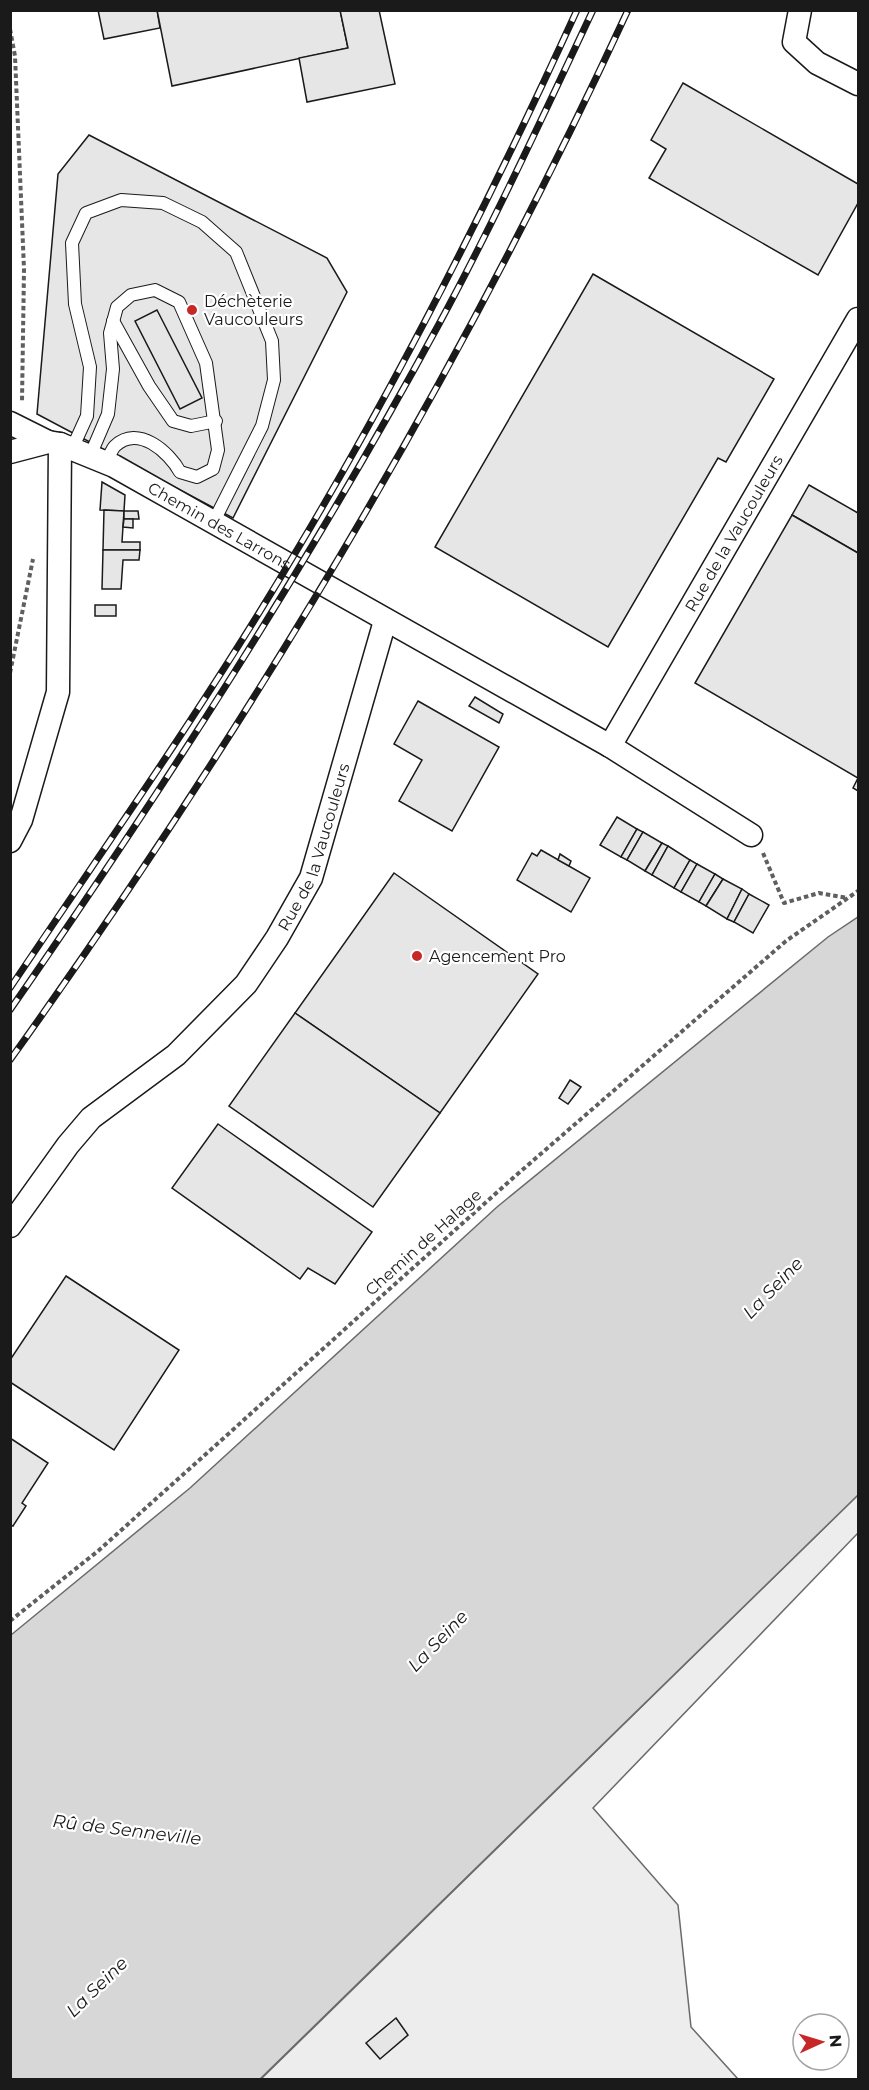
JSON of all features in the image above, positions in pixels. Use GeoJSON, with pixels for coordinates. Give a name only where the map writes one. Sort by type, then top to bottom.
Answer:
{"type":"FeatureCollection","features":[{"type":"Feature","properties":{"kind":"street"},"geometry":{"type":"LineString","coordinates":[[800,10],[794,42],[817,63],[858,84]]}},
{"type":"Feature","properties":{"kind":"street","name":"Rue de la Vaucouleurs"},"geometry":{"type":"LineString","coordinates":[[610,747],[858,319]]}},
{"type":"Feature","properties":{"kind":"street","name":"Chemin des Larrons"},"geometry":{"type":"LineString","coordinates":[[19,427],[75,451],[213,523],[385,621]]}},
{"type":"Feature","properties":{"kind":"street"},"geometry":{"type":"LineString","coordinates":[[10,452],[75,451],[58,692],[21,820],[10,841]]}},
{"type":"Feature","properties":{"kind":"street"},"geometry":{"type":"LineString","coordinates":[[385,621],[610,747],[750,835]]}},
{"type":"Feature","properties":{"kind":"street","name":"Rue de la Vaucouleurs"},"geometry":{"type":"LineString","coordinates":[[10,1226],[68,1144],[90,1118],[176,1055],[246,984],[278,938],[311,878],[385,621]]}},
{"type":"Feature","properties":{"kind":"lane"},"geometry":{"type":"LineString","coordinates":[[75,451],[87,416],[90,367],[75,304],[72,243],[86,213],[121,201],[163,203],[202,222],[236,252],[272,341],[274,380],[262,426],[213,523]]}},
{"type":"Feature","properties":{"kind":"lane"},"geometry":{"type":"LineString","coordinates":[[154,290],[178,302],[206,363],[219,450],[213,470],[197,477],[180,472],[171,457],[152,442],[131,438],[115,446],[75,451],[108,414],[113,369],[110,333],[117,307],[131,295],[154,290]]}},
{"type":"Feature","properties":{"kind":"lane"},"geometry":{"type":"LineString","coordinates":[[113,321],[149,386],[173,421],[191,426],[216,421]]}},
{"type":"Feature","properties":{"kind":"path"},"geometry":{"type":"LineString","coordinates":[[10,29],[15,56],[24,269],[19,427]]}},
{"type":"Feature","properties":{"kind":"path"},"geometry":{"type":"LineString","coordinates":[[10,673],[33,557]]}},
{"type":"Feature","properties":{"kind":"path"},"geometry":{"type":"LineString","coordinates":[[750,835],[764,855],[784,903],[819,894],[848,898]]}},
{"type":"Feature","properties":{"kind":"path","name":"Chemin de Halage"},"geometry":{"type":"LineString","coordinates":[[10,1621],[98,1551],[513,1178],[786,941],[858,891]]}},
{"type":"Feature","properties":{"kind":"shaded area"},"geometry":{"type":"Polygon","coordinates":[[[858,1495],[858,1533],[593,1808],[678,1905],[691,2027],[738,2079],[260,2080],[858,1495]]]}},
{"type":"Feature","properties":{"kind":"water"},"geometry":{"type":"Polygon","coordinates":[[[858,917],[858,1495],[260,2079],[11,2079],[11,1635],[190,1488],[497,1207],[828,937],[858,917]]]}},
{"type":"Feature","properties":{"kind":"building"},"geometry":{"type":"Polygon","coordinates":[[[98,10],[157,10],[160,28],[104,39],[98,10]]]}},
{"type":"Feature","properties":{"kind":"building"},"geometry":{"type":"Polygon","coordinates":[[[157,10],[340,10],[348,48],[172,86],[157,10]]]}},
{"type":"Feature","properties":{"kind":"building"},"geometry":{"type":"Polygon","coordinates":[[[340,10],[379,10],[395,84],[307,102],[299,58],[348,48],[340,10]]]}},
{"type":"Feature","properties":{"kind":"building"},"geometry":{"type":"Polygon","coordinates":[[[683,83],[858,184],[858,203],[818,275],[649,178],[666,149],[651,140],[683,83]]]}},
{"type":"Feature","properties":{"kind":"building","name":"Déchèterie Vaucouleurs"},"geometry":{"type":"Polygon","coordinates":[[[89,135],[327,258],[347,292],[233,518],[37,414],[58,174],[89,135]]]}},
{"type":"Feature","properties":{"kind":"building"},"geometry":{"type":"Polygon","coordinates":[[[593,274],[774,379],[726,462],[718,458],[608,647],[435,547],[593,274]]]}},
{"type":"Feature","properties":{"kind":"building"},"geometry":{"type":"Polygon","coordinates":[[[157,310],[202,398],[180,409],[135,321],[157,310]]]}},
{"type":"Feature","properties":{"kind":"building"},"geometry":{"type":"Polygon","coordinates":[[[102,482],[125,495],[124,511],[100,510],[102,482]]]}},
{"type":"Feature","properties":{"kind":"building"},"geometry":{"type":"Polygon","coordinates":[[[809,485],[858,513],[858,553],[792,515],[809,485]]]}},
{"type":"Feature","properties":{"kind":"building"},"geometry":{"type":"Polygon","coordinates":[[[104,510],[124,511],[122,542],[140,542],[140,550],[103,550],[104,510]]]}},
{"type":"Feature","properties":{"kind":"building"},"geometry":{"type":"Polygon","coordinates":[[[124,511],[138,511],[139,519],[124,519],[124,511]]]}},
{"type":"Feature","properties":{"kind":"building"},"geometry":{"type":"Polygon","coordinates":[[[792,515],[858,553],[858,778],[695,683],[792,515]]]}},
{"type":"Feature","properties":{"kind":"building"},"geometry":{"type":"Polygon","coordinates":[[[124,519],[133,519],[133,528],[123,527],[124,519]]]}},
{"type":"Feature","properties":{"kind":"building"},"geometry":{"type":"Polygon","coordinates":[[[103,550],[140,550],[139,560],[123,560],[121,589],[102,589],[103,550]]]}},
{"type":"Feature","properties":{"kind":"building"},"geometry":{"type":"Polygon","coordinates":[[[95,605],[116,605],[116,616],[95,616],[95,605]]]}},
{"type":"Feature","properties":{"kind":"building"},"geometry":{"type":"Polygon","coordinates":[[[475,697],[503,714],[499,723],[469,706],[475,697]]]}},
{"type":"Feature","properties":{"kind":"building"},"geometry":{"type":"Polygon","coordinates":[[[418,701],[499,747],[452,831],[399,801],[422,760],[394,744],[418,701]]]}},
{"type":"Feature","properties":{"kind":"building"},"geometry":{"type":"Polygon","coordinates":[[[858,778],[858,791],[853,788],[858,778]]]}},
{"type":"Feature","properties":{"kind":"building"},"geometry":{"type":"Polygon","coordinates":[[[617,817],[637,829],[621,857],[600,845],[617,817]]]}},
{"type":"Feature","properties":{"kind":"building"},"geometry":{"type":"Polygon","coordinates":[[[637,829],[643,832],[627,860],[621,857],[637,829]]]}},
{"type":"Feature","properties":{"kind":"building"},"geometry":{"type":"Polygon","coordinates":[[[643,832],[662,843],[645,871],[627,860],[643,832]]]}},
{"type":"Feature","properties":{"kind":"building"},"geometry":{"type":"Polygon","coordinates":[[[662,843],[668,846],[652,875],[645,871],[662,843]]]}},
{"type":"Feature","properties":{"kind":"building"},"geometry":{"type":"Polygon","coordinates":[[[668,846],[690,860],[674,888],[652,875],[668,846]]]}},
{"type":"Feature","properties":{"kind":"building"},"geometry":{"type":"Polygon","coordinates":[[[541,850],[590,878],[571,912],[517,880],[532,853],[537,856],[541,850]]]}},
{"type":"Feature","properties":{"kind":"building"},"geometry":{"type":"Polygon","coordinates":[[[560,854],[571,861],[569,866],[558,860],[560,854]]]}},
{"type":"Feature","properties":{"kind":"building"},"geometry":{"type":"Polygon","coordinates":[[[690,860],[697,864],[681,892],[674,888],[690,860]]]}},
{"type":"Feature","properties":{"kind":"building"},"geometry":{"type":"Polygon","coordinates":[[[697,864],[715,874],[699,902],[681,892],[697,864]]]}},
{"type":"Feature","properties":{"kind":"building"},"geometry":{"type":"Polygon","coordinates":[[[394,873],[538,974],[440,1113],[295,1013],[394,873]]]}},
{"type":"Feature","properties":{"kind":"building"},"geometry":{"type":"Polygon","coordinates":[[[715,874],[723,879],[706,906],[699,902],[715,874]]]}},
{"type":"Feature","properties":{"kind":"building"},"geometry":{"type":"Polygon","coordinates":[[[723,879],[742,889],[727,919],[706,906],[723,879]]]}},
{"type":"Feature","properties":{"kind":"building"},"geometry":{"type":"Polygon","coordinates":[[[742,889],[749,894],[734,922],[727,919],[742,889]]]}},
{"type":"Feature","properties":{"kind":"building"},"geometry":{"type":"Polygon","coordinates":[[[749,894],[769,905],[753,933],[734,922],[749,894]]]}},
{"type":"Feature","properties":{"kind":"building"},"geometry":{"type":"Polygon","coordinates":[[[295,1013],[440,1113],[373,1207],[229,1106],[295,1013]]]}},
{"type":"Feature","properties":{"kind":"building"},"geometry":{"type":"Polygon","coordinates":[[[570,1080],[581,1087],[568,1104],[559,1098],[570,1080]]]}},
{"type":"Feature","properties":{"kind":"building"},"geometry":{"type":"Polygon","coordinates":[[[218,1124],[372,1232],[335,1284],[308,1268],[300,1279],[172,1188],[218,1124]]]}},
{"type":"Feature","properties":{"kind":"building"},"geometry":{"type":"Polygon","coordinates":[[[66,1276],[179,1350],[114,1450],[10,1382],[10,1360],[66,1276]]]}},
{"type":"Feature","properties":{"kind":"building"},"geometry":{"type":"Polygon","coordinates":[[[10,1438],[48,1463],[22,1503],[26,1506],[13,1526],[10,1525],[10,1438]]]}},
{"type":"Feature","properties":{"kind":"building"},"geometry":{"type":"Polygon","coordinates":[[[396,2018],[408,2035],[380,2059],[366,2043],[396,2018]]]}},
{"type":"Feature","properties":{"kind":"railway"},"geometry":{"type":"LineString","coordinates":[[10,988],[226,665],[333,489],[443,287],[512,149],[577,10]]}},
{"type":"Feature","properties":{"kind":"railway"},"geometry":{"type":"LineString","coordinates":[[10,1010],[124,843],[234,673],[390,413],[479,247],[593,10]]}},
{"type":"Feature","properties":{"kind":"railway"},"geometry":{"type":"LineString","coordinates":[[10,1060],[98,935],[182,808],[265,680],[344,550],[493,284],[628,10]]}},
{"type":"Feature","properties":{"kind":"place","name":"Déchèterie Vaucouleurs"},"geometry":{"type":"Point","coordinates":[192,310]}},
{"type":"Feature","properties":{"kind":"place","name":"Agencement Pro"},"geometry":{"type":"Point","coordinates":[417,956]}},
{"type":"Feature","properties":{"kind":"water label","name":"La Seine"},"geometry":{"type":"Point","coordinates":[773,1288]}},
{"type":"Feature","properties":{"kind":"water label","name":"La Seine"},"geometry":{"type":"Point","coordinates":[438,1641]}},
{"type":"Feature","properties":{"kind":"water label","name":"Rû de Senneville"},"geometry":{"type":"Point","coordinates":[127,1830]}},
{"type":"Feature","properties":{"kind":"water label","name":"La Seine"},"geometry":{"type":"Point","coordinates":[97,1987]}}]}
